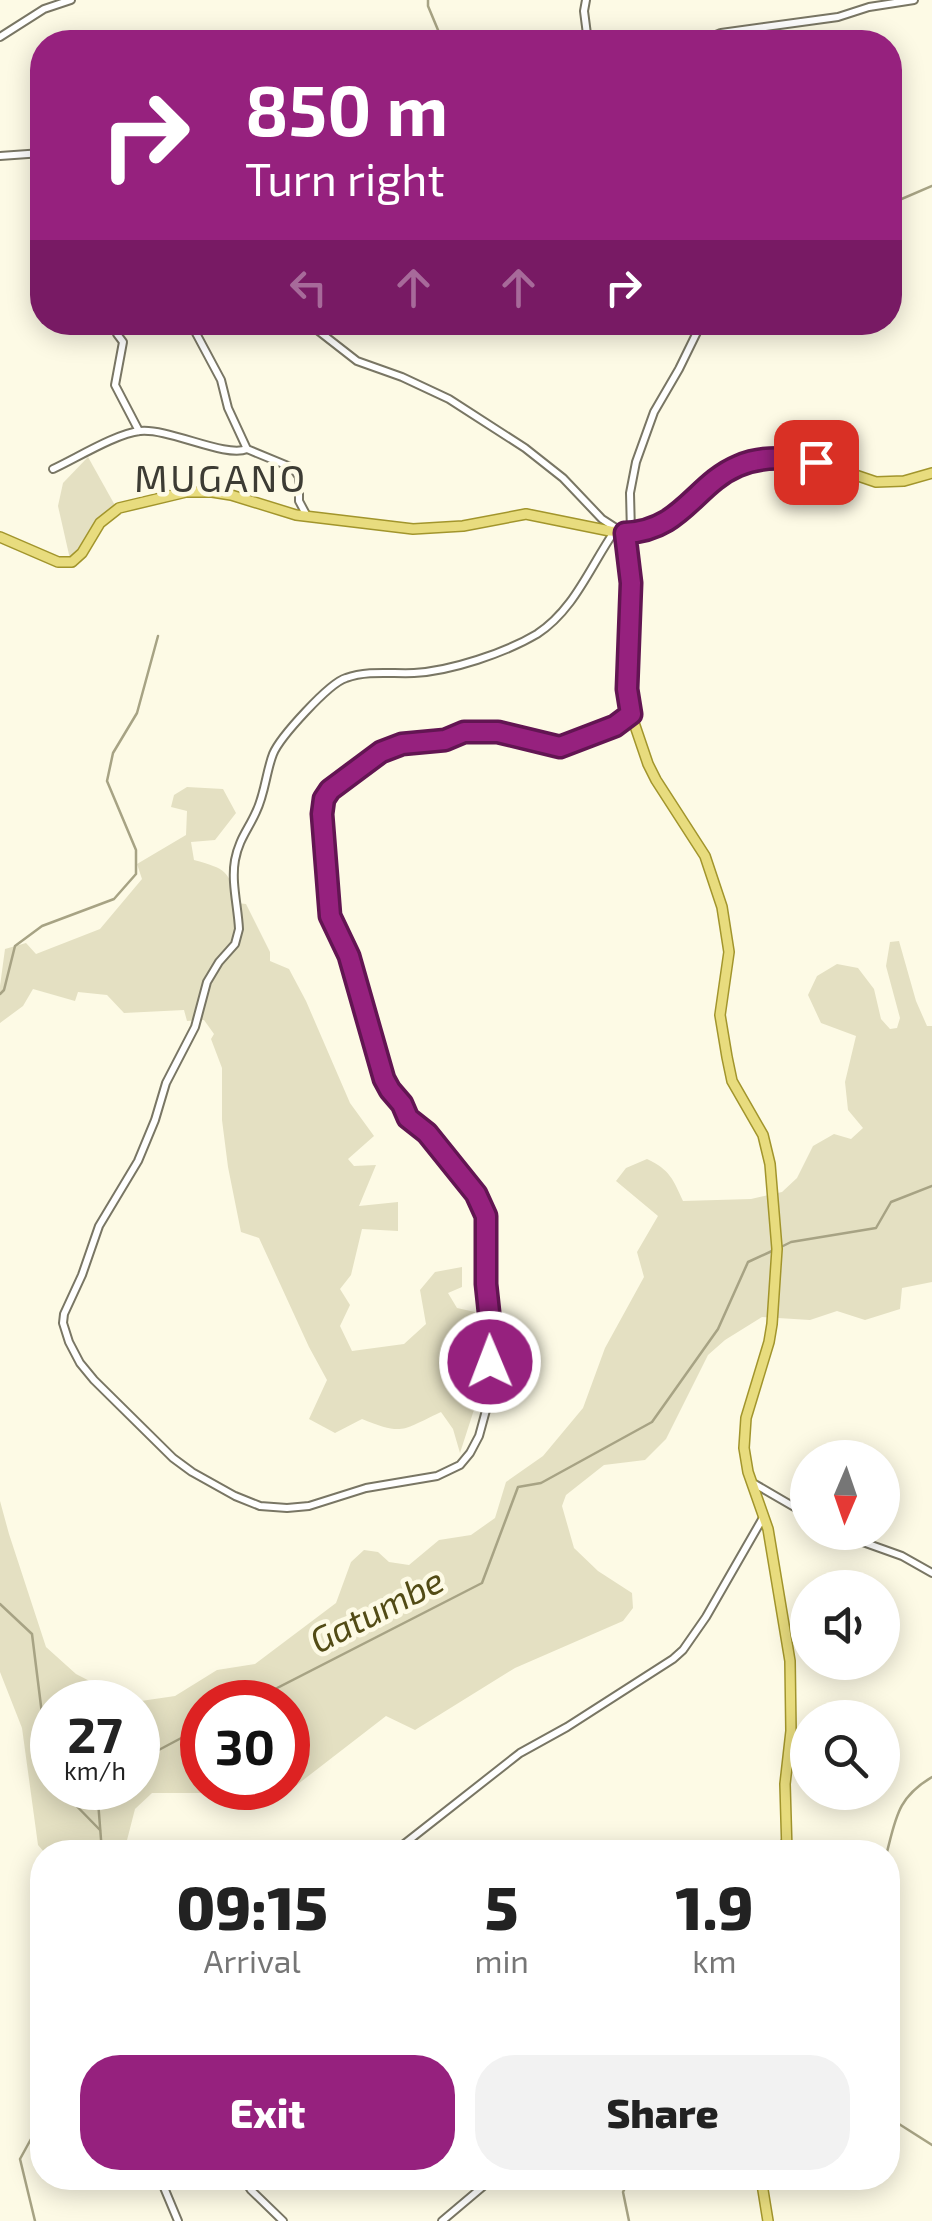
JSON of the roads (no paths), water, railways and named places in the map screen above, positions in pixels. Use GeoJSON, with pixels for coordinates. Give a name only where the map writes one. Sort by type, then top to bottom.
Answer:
{"type":"FeatureCollection","features":[{"type":"Feature","properties":{"kind":"main road"},"geometry":{"type":"LineString","coordinates":[[0,537],[58,562],[72,562],[100,523],[119,508],[199,492],[231,495],[308,517],[426,529],[526,514],[623,532],[644,532],[681,512],[730,470],[756,460],[816,462],[876,482],[932,473]]}},
{"type":"Feature","properties":{"kind":"main road"},"geometry":{"type":"LineString","coordinates":[[623,532],[631,583],[627,674],[631,714],[656,780],[705,856],[722,907],[728,952],[720,1015],[727,1057],[732,1080],[762,1135],[770,1164],[776,1263],[769,1342],[744,1437],[746,1462],[765,1514],[791,1675],[785,1784],[787,1840]]}},
{"type":"Feature","properties":{"kind":"main road"},"geometry":{"type":"LineString","coordinates":[[764,2190],[768,2221]]}},
{"type":"Feature","properties":{"kind":"street"},"geometry":{"type":"LineString","coordinates":[[0,38],[44,9],[71,0]]}},
{"type":"Feature","properties":{"kind":"street"},"geometry":{"type":"LineString","coordinates":[[586,0],[586,30]]}},
{"type":"Feature","properties":{"kind":"street"},"geometry":{"type":"LineString","coordinates":[[743,30],[838,17],[914,0]]}},
{"type":"Feature","properties":{"kind":"street"},"geometry":{"type":"LineString","coordinates":[[0,156],[30,154]]}},
{"type":"Feature","properties":{"kind":"street"},"geometry":{"type":"LineString","coordinates":[[117,335],[123,342],[115,385],[139,431]]}},
{"type":"Feature","properties":{"kind":"street"},"geometry":{"type":"LineString","coordinates":[[197,335],[221,380],[246,449]]}},
{"type":"Feature","properties":{"kind":"street"},"geometry":{"type":"LineString","coordinates":[[323,335],[356,361],[449,399],[525,448],[563,478],[602,519],[623,532]]}},
{"type":"Feature","properties":{"kind":"street"},"geometry":{"type":"LineString","coordinates":[[631,714],[615,726],[560,747],[498,732],[464,732],[445,740],[402,744],[374,756],[324,799],[328,905],[349,956],[384,1079],[408,1118],[427,1133],[476,1194],[486,1216],[489,1357],[494,1382],[479,1436],[460,1465],[448,1472],[423,1480],[366,1488],[309,1506],[260,1506],[235,1496],[173,1458],[108,1395],[80,1362],[68,1342],[63,1323],[99,1226],[148,1140],[166,1082],[199,1016],[207,982],[237,938],[235,862],[244,832],[256,812],[274,752],[329,688],[345,678],[444,668],[534,636],[551,623],[623,532],[636,462],[654,412],[696,335]]}},
{"type":"Feature","properties":{"kind":"street"},"geometry":{"type":"LineString","coordinates":[[53,469],[139,431],[238,452],[246,449],[293,468],[299,478],[299,501],[308,517]]}},
{"type":"Feature","properties":{"kind":"street"},"geometry":{"type":"LineString","coordinates":[[753,1483],[790,1507]]}},
{"type":"Feature","properties":{"kind":"street"},"geometry":{"type":"LineString","coordinates":[[409,1840],[520,1753],[568,1727],[683,1650],[765,1514]]}},
{"type":"Feature","properties":{"kind":"street"},"geometry":{"type":"LineString","coordinates":[[887,1550],[932,1573]]}},
{"type":"Feature","properties":{"kind":"street"},"geometry":{"type":"LineString","coordinates":[[165,2190],[178,2221]]}},
{"type":"Feature","properties":{"kind":"street"},"geometry":{"type":"LineString","coordinates":[[251,2190],[283,2221]]}},
{"type":"Feature","properties":{"kind":"street"},"geometry":{"type":"LineString","coordinates":[[442,2221],[479,2190]]}},
{"type":"Feature","properties":{"kind":"waterway"},"geometry":{"type":"LineString","coordinates":[[428,0],[438,30]]}},
{"type":"Feature","properties":{"kind":"waterway"},"geometry":{"type":"LineString","coordinates":[[902,199],[932,186]]}},
{"type":"Feature","properties":{"kind":"waterway"},"geometry":{"type":"LineString","coordinates":[[0,994],[15,946],[42,926],[114,899],[136,874],[136,850],[107,781],[113,753],[137,713],[158,636]]}},
{"type":"Feature","properties":{"kind":"waterway","name":"Gatumbe"},"geometry":{"type":"LineString","coordinates":[[779,1248],[791,1242],[876,1228],[891,1202],[932,1186]]}},
{"type":"Feature","properties":{"kind":"waterway","name":"Gatumbe"},"geometry":{"type":"LineString","coordinates":[[293,1680],[482,1583],[518,1487],[541,1483],[652,1422],[718,1329],[748,1262],[772,1251]]}},
{"type":"Feature","properties":{"kind":"waterway"},"geometry":{"type":"LineString","coordinates":[[0,1604],[32,1634],[38,1680]]}},
{"type":"Feature","properties":{"kind":"waterway","name":"Gatumbe"},"geometry":{"type":"LineString","coordinates":[[160,1749],[180,1739]]}},
{"type":"Feature","properties":{"kind":"waterway"},"geometry":{"type":"LineString","coordinates":[[890,1840],[905,1800],[932,1777]]}},
{"type":"Feature","properties":{"kind":"waterway"},"geometry":{"type":"LineString","coordinates":[[80,1810],[100,1830]]}},
{"type":"Feature","properties":{"kind":"waterway","name":"Gatumbe"},"geometry":{"type":"LineString","coordinates":[[99,1810],[101,1840]]}},
{"type":"Feature","properties":{"kind":"waterway"},"geometry":{"type":"LineString","coordinates":[[900,2125],[932,2145]]}},
{"type":"Feature","properties":{"kind":"waterway","name":"Gatumbe"},"geometry":{"type":"LineString","coordinates":[[30,2141],[20,2159],[35,2221]]}},
{"type":"Feature","properties":{"kind":"waterway"},"geometry":{"type":"LineString","coordinates":[[624,2190],[629,2221]]}},
{"type":"Feature","properties":{"kind":"district","name":"MUGANO"},"geometry":{"type":"Point","coordinates":[221,477]}}]}
